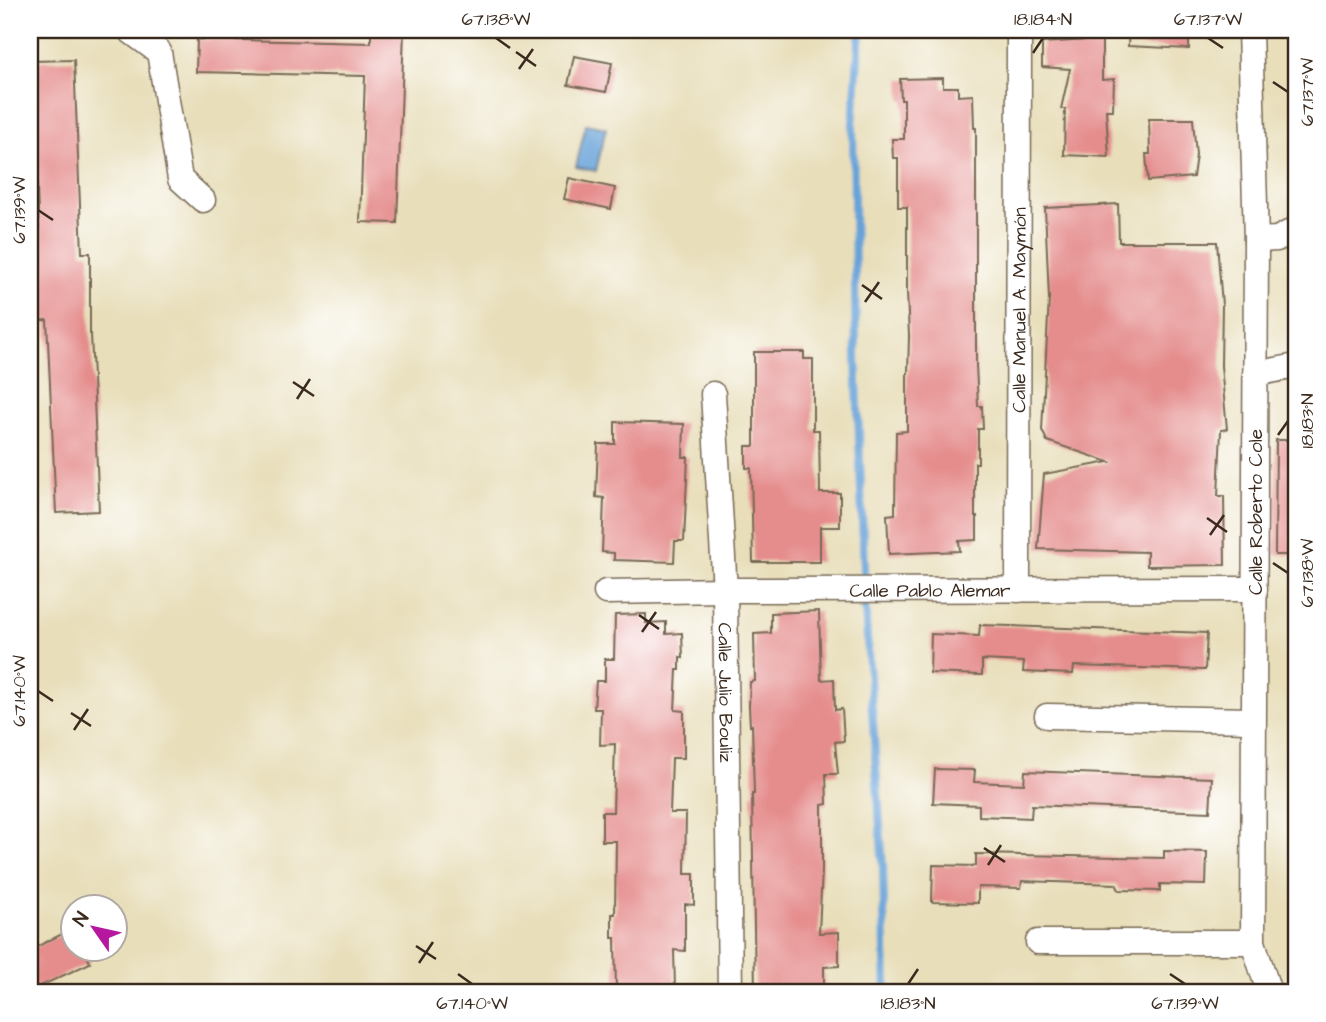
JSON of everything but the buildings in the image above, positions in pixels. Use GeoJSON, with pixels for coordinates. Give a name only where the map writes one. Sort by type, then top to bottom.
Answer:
{"type":"FeatureCollection","features":[{"type":"Feature","properties":{"kind":"street"},"geometry":{"type":"LineString","coordinates":[[130,30],[159,52],[180,179],[203,200]]}},
{"type":"Feature","properties":{"kind":"street","name":"Calle Manuel A. Maymón"},"geometry":{"type":"LineString","coordinates":[[1018,590],[1019,30]]}},
{"type":"Feature","properties":{"kind":"street","name":"Calle Roberto Cole"},"geometry":{"type":"LineString","coordinates":[[1250,30],[1255,240],[1253,942],[1269,992]]}},
{"type":"Feature","properties":{"kind":"street"},"geometry":{"type":"LineString","coordinates":[[1255,240],[1277,239],[1296,229]]}},
{"type":"Feature","properties":{"kind":"street"},"geometry":{"type":"LineString","coordinates":[[1255,374],[1296,366]]}},
{"type":"Feature","properties":{"kind":"street","name":"Calle Julio Bouliz"},"geometry":{"type":"LineString","coordinates":[[713,394],[725,590],[730,992]]}},
{"type":"Feature","properties":{"kind":"street","name":"Calle Pablo Alemar"},"geometry":{"type":"LineString","coordinates":[[606,592],[1255,589]]}},
{"type":"Feature","properties":{"kind":"street"},"geometry":{"type":"LineString","coordinates":[[1047,716],[1254,720]]}},
{"type":"Feature","properties":{"kind":"street"},"geometry":{"type":"LineString","coordinates":[[1038,942],[1253,942]]}},
{"type":"Feature","properties":{"kind":"water"},"geometry":{"type":"Polygon","coordinates":[[[586,124],[606,128],[596,171],[576,167],[586,124]]]}},
{"type":"Feature","properties":{"kind":"waterway"},"geometry":{"type":"LineString","coordinates":[[860,30],[853,125],[856,355],[866,622],[883,868],[886,992]]}}]}
